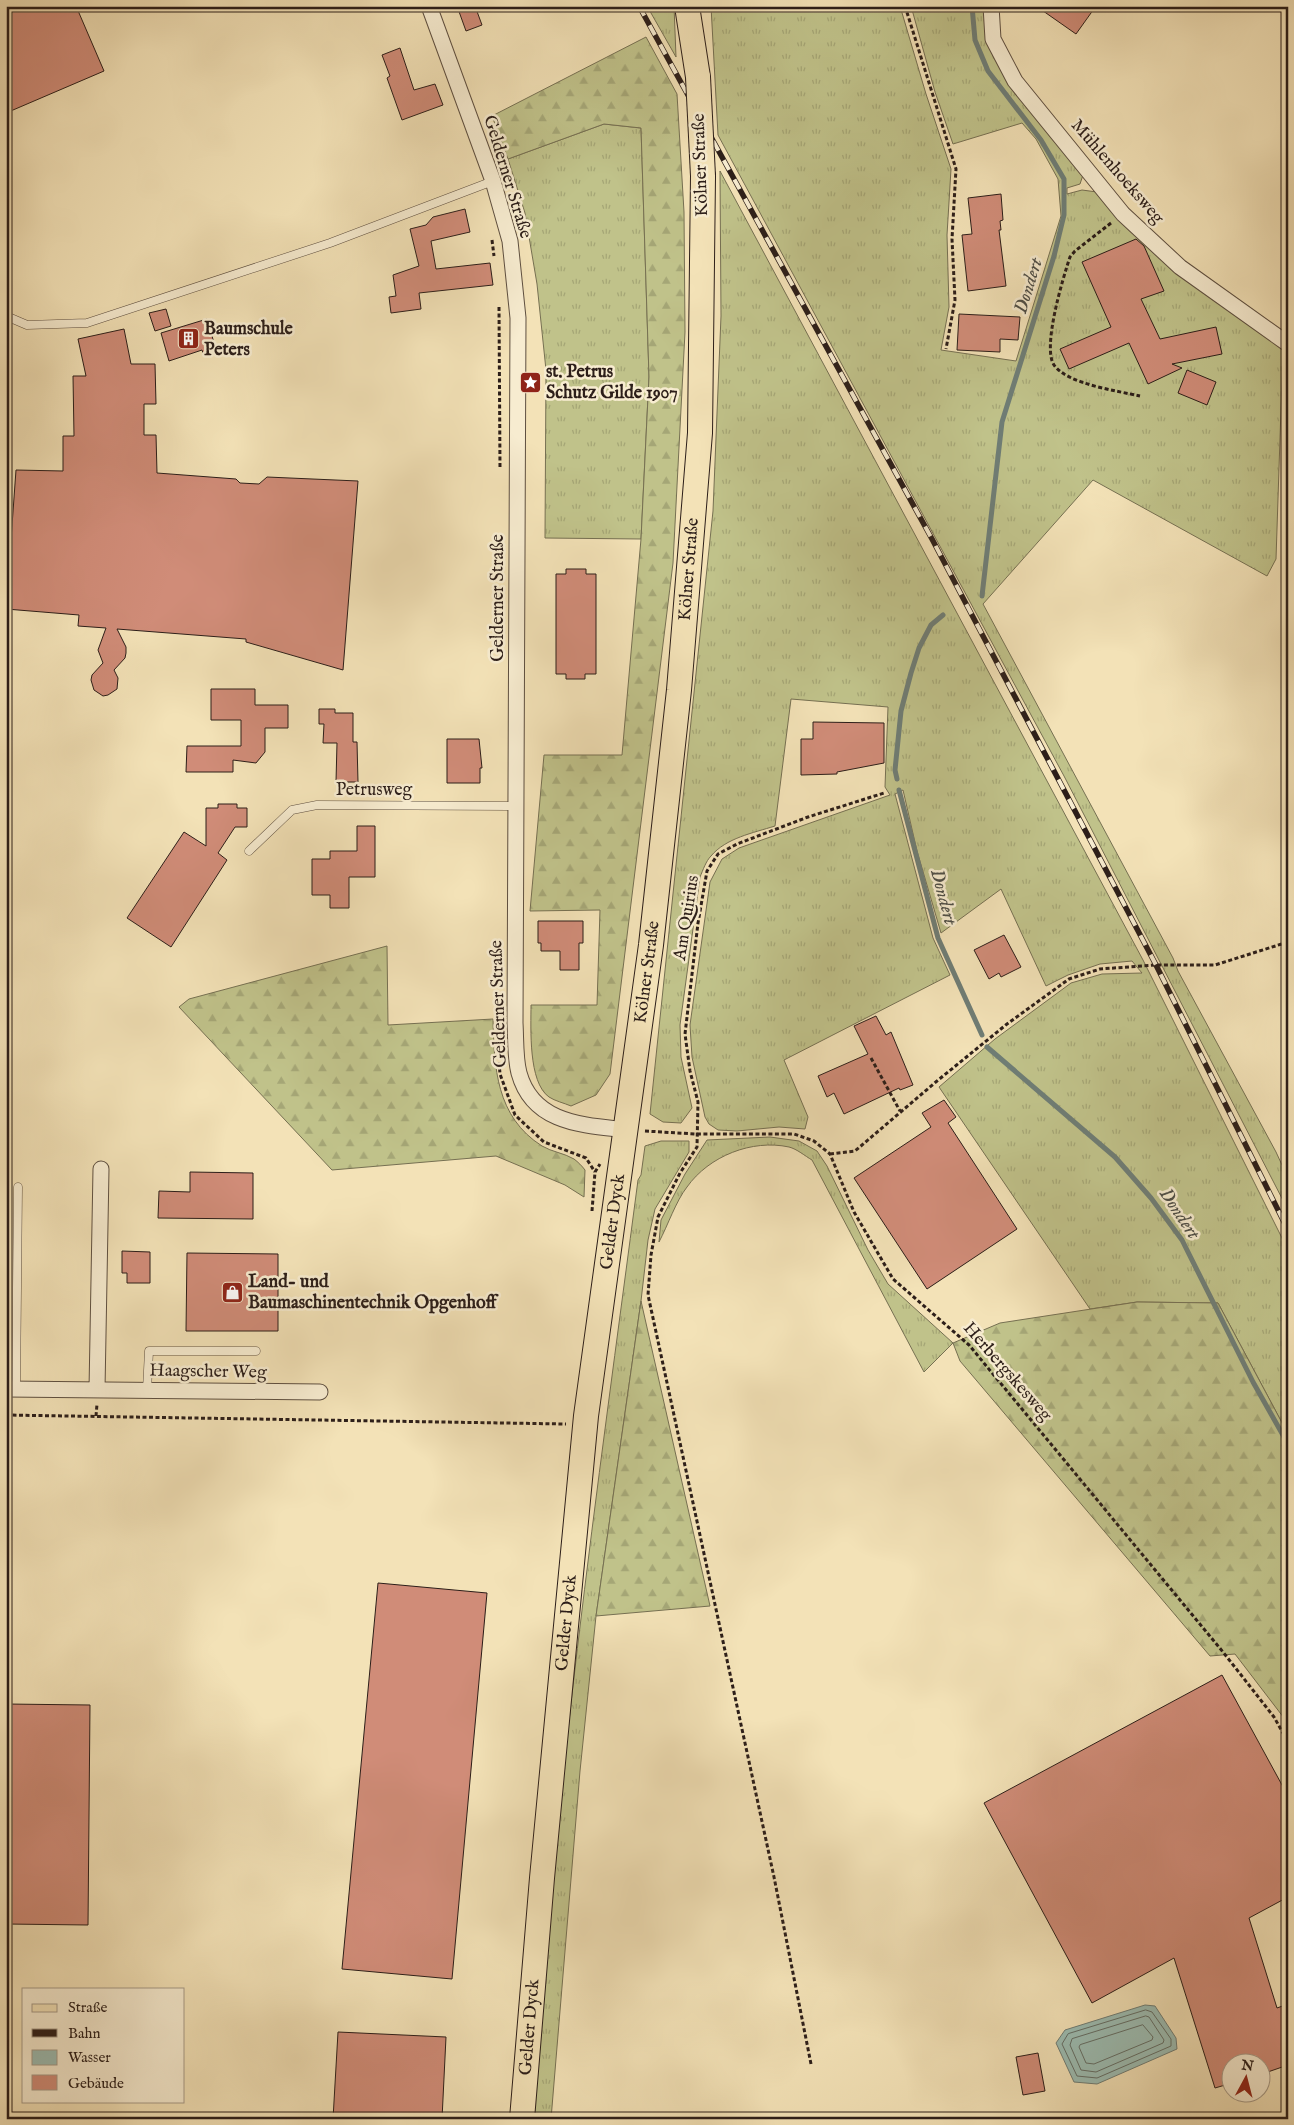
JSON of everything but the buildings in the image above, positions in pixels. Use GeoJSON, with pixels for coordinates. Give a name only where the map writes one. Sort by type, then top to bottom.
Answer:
{"type":"FeatureCollection","features":[{"type":"Feature","properties":{"kind":"main road","name":"Kölner Straße"},"geometry":{"type":"LineString","coordinates":[[627,1130],[651,945],[679,690],[700,434],[704,176],[698,77],[687,6]]}},
{"type":"Feature","properties":{"kind":"main road","name":"Gelder Dyck"},"geometry":{"type":"LineString","coordinates":[[522,2119],[542,1878],[586,1416],[627,1130]]}},
{"type":"Feature","properties":{"kind":"street","name":"Gelderner Straße"},"geometry":{"type":"LineString","coordinates":[[429,6],[493,181],[510,241],[518,318],[515,1023],[519,1072],[525,1089],[536,1104],[552,1115],[571,1123],[627,1130]]}},
{"type":"Feature","properties":{"kind":"street","name":"Mühlenhoeksweg"},"geometry":{"type":"LineString","coordinates":[[991,6],[993,39],[1015,81],[1123,214],[1180,267],[1288,344]]}},
{"type":"Feature","properties":{"kind":"street"},"geometry":{"type":"LineString","coordinates":[[97,1390],[101,1169]]}},
{"type":"Feature","properties":{"kind":"street","name":"Haagscher Weg"},"geometry":{"type":"LineString","coordinates":[[11,1389],[320,1392]]}},
{"type":"Feature","properties":{"kind":"lane"},"geometry":{"type":"LineString","coordinates":[[6,316],[27,325],[87,323],[330,244],[493,181]]}},
{"type":"Feature","properties":{"kind":"lane","name":"Petrusweg"},"geometry":{"type":"LineString","coordinates":[[250,851],[292,810],[317,805],[516,806]]}},
{"type":"Feature","properties":{"kind":"lane"},"geometry":{"type":"LineString","coordinates":[[11,1389],[18,1187]]}},
{"type":"Feature","properties":{"kind":"lane"},"geometry":{"type":"LineString","coordinates":[[147,1390],[149,1351],[256,1352]]}},
{"type":"Feature","properties":{"kind":"path"},"geometry":{"type":"LineString","coordinates":[[905,6],[956,169],[952,239],[955,300],[946,349]]}},
{"type":"Feature","properties":{"kind":"path"},"geometry":{"type":"LineString","coordinates":[[1123,214],[1075,250],[1070,257],[1053,326],[1050,348],[1051,358],[1055,366],[1063,374],[1107,389],[1140,396]]}},
{"type":"Feature","properties":{"kind":"path"},"geometry":{"type":"LineString","coordinates":[[491,235],[495,264]]}},
{"type":"Feature","properties":{"kind":"path"},"geometry":{"type":"LineString","coordinates":[[499,304],[500,478]]}},
{"type":"Feature","properties":{"kind":"path","name":"Am Quirius"},"geometry":{"type":"LineString","coordinates":[[811,2064],[774,1877],[648,1294],[651,1255],[658,1216],[696,1147],[698,1102],[690,1071],[685,1034],[698,923],[707,872],[718,854],[737,844],[808,817],[884,793]]}},
{"type":"Feature","properties":{"kind":"path"},"geometry":{"type":"LineString","coordinates":[[627,1130],[696,1134],[794,1134],[814,1141],[830,1154],[855,1151],[1007,1024],[1068,979],[1100,969],[1156,965],[1215,966],[1288,942]]}},
{"type":"Feature","properties":{"kind":"path"},"geometry":{"type":"LineString","coordinates":[[871,1058],[900,1112]]}},
{"type":"Feature","properties":{"kind":"path","name":"Herbergskesweg"},"geometry":{"type":"LineString","coordinates":[[830,1154],[854,1212],[894,1279],[969,1345],[1274,1717],[1288,1742]]}},
{"type":"Feature","properties":{"kind":"path"},"geometry":{"type":"LineString","coordinates":[[6,1415],[567,1424],[586,1416]]}},
{"type":"Feature","properties":{"kind":"green space"},"geometry":{"type":"Polygon","coordinates":[[[647,6],[674,6],[676,57],[647,6]]]}},
{"type":"Feature","properties":{"kind":"green space"},"geometry":{"type":"Polygon","coordinates":[[[711,6],[900,6],[951,169],[947,235],[949,307],[941,350],[1016,361],[1061,216],[1058,179],[1036,139],[1022,123],[953,144],[935,92],[911,6],[986,6],[989,35],[1083,175],[1080,184],[1067,188],[1067,194],[1082,190],[1097,192],[1283,348],[1276,559],[1267,576],[1093,480],[983,604],[1276,1152],[1288,1178],[1288,1210],[1064,776],[718,135],[711,6]]]}},
{"type":"Feature","properties":{"kind":"green space"},"geometry":{"type":"Polygon","coordinates":[[[646,37],[677,94],[684,212],[685,332],[673,563],[610,1074],[596,1095],[571,1106],[549,1097],[542,1090],[537,1080],[532,1054],[531,1005],[597,1005],[600,910],[530,911],[544,755],[622,755],[641,539],[649,377],[641,128],[604,124],[508,159],[492,116],[646,37]]]}},
{"type":"Feature","properties":{"kind":"green space"},"geometry":{"type":"Polygon","coordinates":[[[604,124],[641,128],[649,376],[641,539],[545,538],[546,370],[537,284],[525,213],[508,159],[604,124]]]}},
{"type":"Feature","properties":{"kind":"green space"},"geometry":{"type":"Polygon","coordinates":[[[720,171],[1143,960],[1288,1250],[1288,1434],[1218,1303],[1137,1302],[1090,1309],[939,1087],[995,1039],[1071,983],[1102,974],[1142,973],[1132,961],[1100,964],[1068,975],[1046,986],[1001,889],[941,933],[917,851],[903,790],[895,794],[933,938],[950,975],[784,1060],[808,1117],[805,1129],[779,1127],[737,1131],[718,1130],[709,1124],[705,1117],[692,1057],[690,1025],[710,882],[722,859],[739,848],[890,795],[885,787],[888,707],[791,699],[775,826],[740,837],[724,845],[709,858],[700,877],[680,1025],[681,1057],[692,1108],[681,1123],[663,1122],[650,1114],[713,511],[721,316],[720,171]]]}},
{"type":"Feature","properties":{"kind":"green space"},"geometry":{"type":"Polygon","coordinates":[[[387,946],[388,1025],[493,1019],[497,1073],[507,1106],[515,1121],[527,1134],[542,1146],[574,1159],[583,1167],[585,1170],[584,1197],[565,1185],[496,1156],[332,1170],[179,1007],[189,999],[387,946]]]}},
{"type":"Feature","properties":{"kind":"green space"},"geometry":{"type":"Polygon","coordinates":[[[770,1137],[799,1141],[817,1151],[827,1166],[868,1250],[888,1284],[953,1343],[924,1372],[812,1160],[795,1149],[775,1145],[746,1148],[732,1152],[707,1167],[696,1176],[683,1193],[659,1242],[661,1220],[685,1174],[707,1140],[770,1137]]]}},
{"type":"Feature","properties":{"kind":"green space"},"geometry":{"type":"Polygon","coordinates":[[[661,1141],[689,1141],[689,1152],[655,1209],[648,1240],[596,1616],[580,1771],[551,2119],[534,2119],[552,1883],[564,1766],[607,1414],[638,1180],[641,1175],[645,1146],[661,1141]]]}},
{"type":"Feature","properties":{"kind":"green space"},"geometry":{"type":"Polygon","coordinates":[[[641,1301],[710,1606],[596,1616],[641,1301]]]}},
{"type":"Feature","properties":{"kind":"green space"},"geometry":{"type":"Polygon","coordinates":[[[1137,1302],[1218,1303],[1288,1434],[1288,1715],[1284,1718],[1235,1654],[1210,1656],[960,1361],[953,1343],[1000,1323],[1137,1302]]]}},
{"type":"Feature","properties":{"kind":"water"},"geometry":{"type":"Polygon","coordinates":[[[1145,2005],[1155,2006],[1176,2038],[1177,2049],[1097,2084],[1074,2082],[1056,2043],[1065,2030],[1145,2005]]]}},
{"type":"Feature","properties":{"kind":"waterway","name":"Dondert"},"geometry":{"type":"LineString","coordinates":[[972,6],[975,40],[988,71],[1041,140],[1064,179],[1064,215],[1054,256],[1002,422],[982,596]]}},
{"type":"Feature","properties":{"kind":"waterway","name":"Dondert"},"geometry":{"type":"LineString","coordinates":[[897,779],[895,770],[901,711],[911,673],[919,648],[931,625],[943,615]]}},
{"type":"Feature","properties":{"kind":"waterway","name":"Dondert"},"geometry":{"type":"LineString","coordinates":[[899,790],[938,938],[982,1035]]}},
{"type":"Feature","properties":{"kind":"waterway","name":"Dondert"},"geometry":{"type":"LineString","coordinates":[[987,1047],[1115,1157],[1151,1198],[1182,1240],[1253,1382],[1288,1444]]}},
{"type":"Feature","properties":{"kind":"railway"},"geometry":{"type":"LineString","coordinates":[[639,6],[932,539],[1156,965],[1288,1230]]}},
{"type":"Feature","properties":{"kind":"place","name":"Baumschule Peters"},"geometry":{"type":"Point","coordinates":[188,339]}},
{"type":"Feature","properties":{"kind":"place","name":"st. Petrus Schutz Gilde 1907"},"geometry":{"type":"Point","coordinates":[530,382]}},
{"type":"Feature","properties":{"kind":"place","name":"Land- und Baumaschinentechnik Opgenhoff"},"geometry":{"type":"Point","coordinates":[232,1292]}}]}
